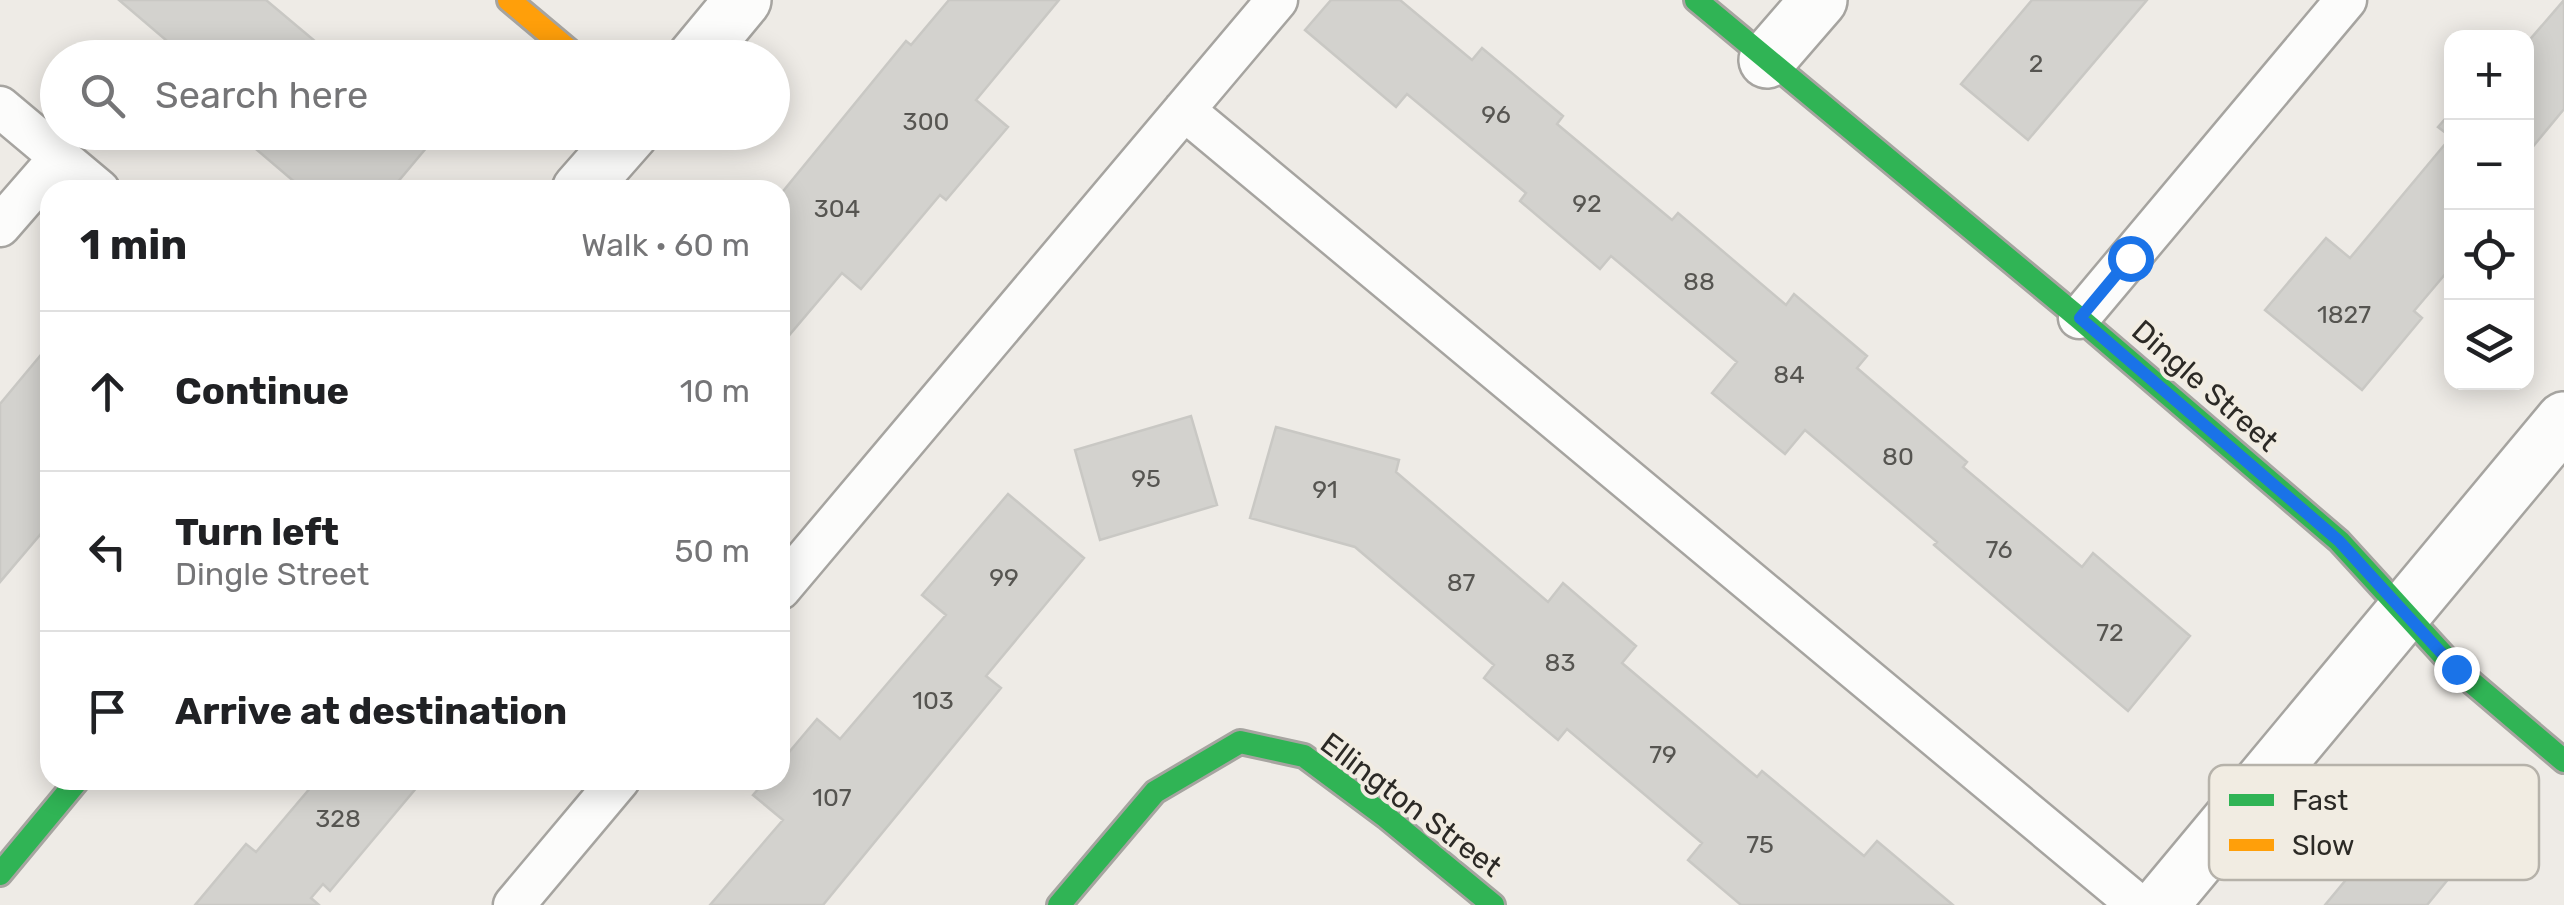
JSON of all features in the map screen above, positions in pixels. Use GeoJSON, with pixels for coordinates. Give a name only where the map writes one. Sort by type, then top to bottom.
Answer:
{"type":"FeatureCollection","features":[{"type":"Feature","properties":{"kind":"street"},"geometry":{"type":"LineString","coordinates":[[509,0],[557,40]]}},
{"type":"Feature","properties":{"kind":"street"},"geometry":{"type":"LineString","coordinates":[[710,40],[744,0]]}},
{"type":"Feature","properties":{"kind":"street","name":"Dingle Street"},"geometry":{"type":"LineString","coordinates":[[1696,0],[2080,318],[2339,541],[2456,669],[2564,761]]}},
{"type":"Feature","properties":{"kind":"street"},"geometry":{"type":"LineString","coordinates":[[1768,60],[1819,0]]}},
{"type":"Feature","properties":{"kind":"street"},"geometry":{"type":"LineString","coordinates":[[589,180],[615,150]]}},
{"type":"Feature","properties":{"kind":"street"},"geometry":{"type":"LineString","coordinates":[[2277,765],[2564,420]]}},
{"type":"Feature","properties":{"kind":"street","name":"Ellington Street"},"geometry":{"type":"LineString","coordinates":[[1059,905],[1155,792],[1240,742],[1304,756],[1386,816],[1493,905]]}},
{"type":"Feature","properties":{"kind":"street"},"geometry":{"type":"LineString","coordinates":[[0,874],[70,790]]}},
{"type":"Feature","properties":{"kind":"street"},"geometry":{"type":"LineString","coordinates":[[2160,905],[2209,846]]}},
{"type":"Feature","properties":{"kind":"lane"},"geometry":{"type":"LineString","coordinates":[[790,577],[1277,0]]}},
{"type":"Feature","properties":{"kind":"lane"},"geometry":{"type":"LineString","coordinates":[[2080,318],[2346,0]]}},
{"type":"Feature","properties":{"kind":"lane"},"geometry":{"type":"LineString","coordinates":[[0,107],[40,141]]}},
{"type":"Feature","properties":{"kind":"lane"},"geometry":{"type":"LineString","coordinates":[[1184,110],[2138,905]]}},
{"type":"Feature","properties":{"kind":"lane"},"geometry":{"type":"LineString","coordinates":[[51,150],[87,180]]}},
{"type":"Feature","properties":{"kind":"lane"},"geometry":{"type":"LineString","coordinates":[[41,180],[60,158]]}},
{"type":"Feature","properties":{"kind":"lane"},"geometry":{"type":"LineString","coordinates":[[0,226],[40,181]]}},
{"type":"Feature","properties":{"kind":"lane"},"geometry":{"type":"LineString","coordinates":[[514,905],[611,790]]}},
{"type":"Feature","properties":{"kind":"building"},"geometry":{"type":"Polygon","coordinates":[[[119,0],[266,0],[314,40],[166,40],[119,0]]]}},
{"type":"Feature","properties":{"kind":"building"},"geometry":{"type":"Polygon","coordinates":[[[949,0],[1059,0],[976,100],[1008,127],[946,200],[940,195],[861,289],[842,273],[790,334],[790,183],[906,41],[911,45],[949,0]]]}},
{"type":"Feature","properties":{"kind":"building"},"geometry":{"type":"Polygon","coordinates":[[[1331,0],[1400,0],[1472,60],[1482,48],[1563,116],[1557,124],[1672,220],[1678,213],[1786,305],[1794,294],[1867,356],[1857,368],[1967,462],[1963,467],[2082,567],[2093,553],[2190,636],[2128,711],[1805,430],[1785,454],[1712,393],[1737,362],[1611,256],[1600,269],[1520,201],[1526,193],[1407,94],[1396,107],[1305,30],[1331,0]]]}},
{"type":"Feature","properties":{"kind":"building"},"geometry":{"type":"Polygon","coordinates":[[[2032,0],[2147,0],[2028,140],[1961,84],[2032,0]]]}},
{"type":"Feature","properties":{"kind":"building"},"geometry":{"type":"Polygon","coordinates":[[[2564,0],[2564,109],[2534,145],[2534,120],[2534,35],[2564,0]]]}},
{"type":"Feature","properties":{"kind":"building"},"geometry":{"type":"Polygon","coordinates":[[[2444,145],[2444,275],[2414,311],[2422,318],[2362,390],[2265,310],[2326,238],[2350,258],[2444,145]]]}},
{"type":"Feature","properties":{"kind":"building"},"geometry":{"type":"Polygon","coordinates":[[[257,150],[425,150],[399,180],[292,180],[257,150]]]}},
{"type":"Feature","properties":{"kind":"building"},"geometry":{"type":"Polygon","coordinates":[[[40,356],[40,535],[0,582],[0,404],[40,356]]]}},
{"type":"Feature","properties":{"kind":"building"},"geometry":{"type":"Polygon","coordinates":[[[1191,416],[1217,505],[1100,540],[1075,450],[1191,416]]]}},
{"type":"Feature","properties":{"kind":"building"},"geometry":{"type":"Polygon","coordinates":[[[1276,427],[1399,460],[1396,472],[1548,602],[1563,583],[1636,646],[1622,663],[1757,777],[1762,771],[1864,856],[1877,841],[1953,905],[1741,905],[1688,860],[1702,843],[1567,729],[1558,740],[1484,678],[1494,665],[1355,547],[1250,518],[1276,427]]]}},
{"type":"Feature","properties":{"kind":"building"},"geometry":{"type":"Polygon","coordinates":[[[1008,494],[1084,558],[986,676],[1001,688],[823,905],[710,905],[783,820],[753,795],[757,790],[790,790],[790,751],[817,719],[840,739],[946,615],[922,595],[1008,494]]]}},
{"type":"Feature","properties":{"kind":"building"},"geometry":{"type":"Polygon","coordinates":[[[309,790],[415,790],[330,891],[323,884],[311,898],[319,905],[195,905],[246,844],[256,852],[309,790]]]}},
{"type":"Feature","properties":{"kind":"building"},"geometry":{"type":"Polygon","coordinates":[[[2346,880],[2448,880],[2427,905],[2325,905],[2346,880]]]}},
{"type":"Feature","properties":{"kind":"traffic: fast"},"geometry":{"type":"LineString","coordinates":[[1696,0],[2079,318],[2339,541],[2456,669],[2564,761]]}},
{"type":"Feature","properties":{"kind":"traffic: fast"},"geometry":{"type":"LineString","coordinates":[[1059,905],[1155,792],[1240,742],[1304,756],[1493,905]]}},
{"type":"Feature","properties":{"kind":"traffic: fast"},"geometry":{"type":"LineString","coordinates":[[0,874],[70,790]]}},
{"type":"Feature","properties":{"kind":"traffic: slow"},"geometry":{"type":"LineString","coordinates":[[509,0],[557,40]]}},
{"type":"Feature","properties":{"kind":"route"},"geometry":{"type":"LineString","coordinates":[[2130,258],[2080,318],[2339,541],[2456,669]]}}]}
